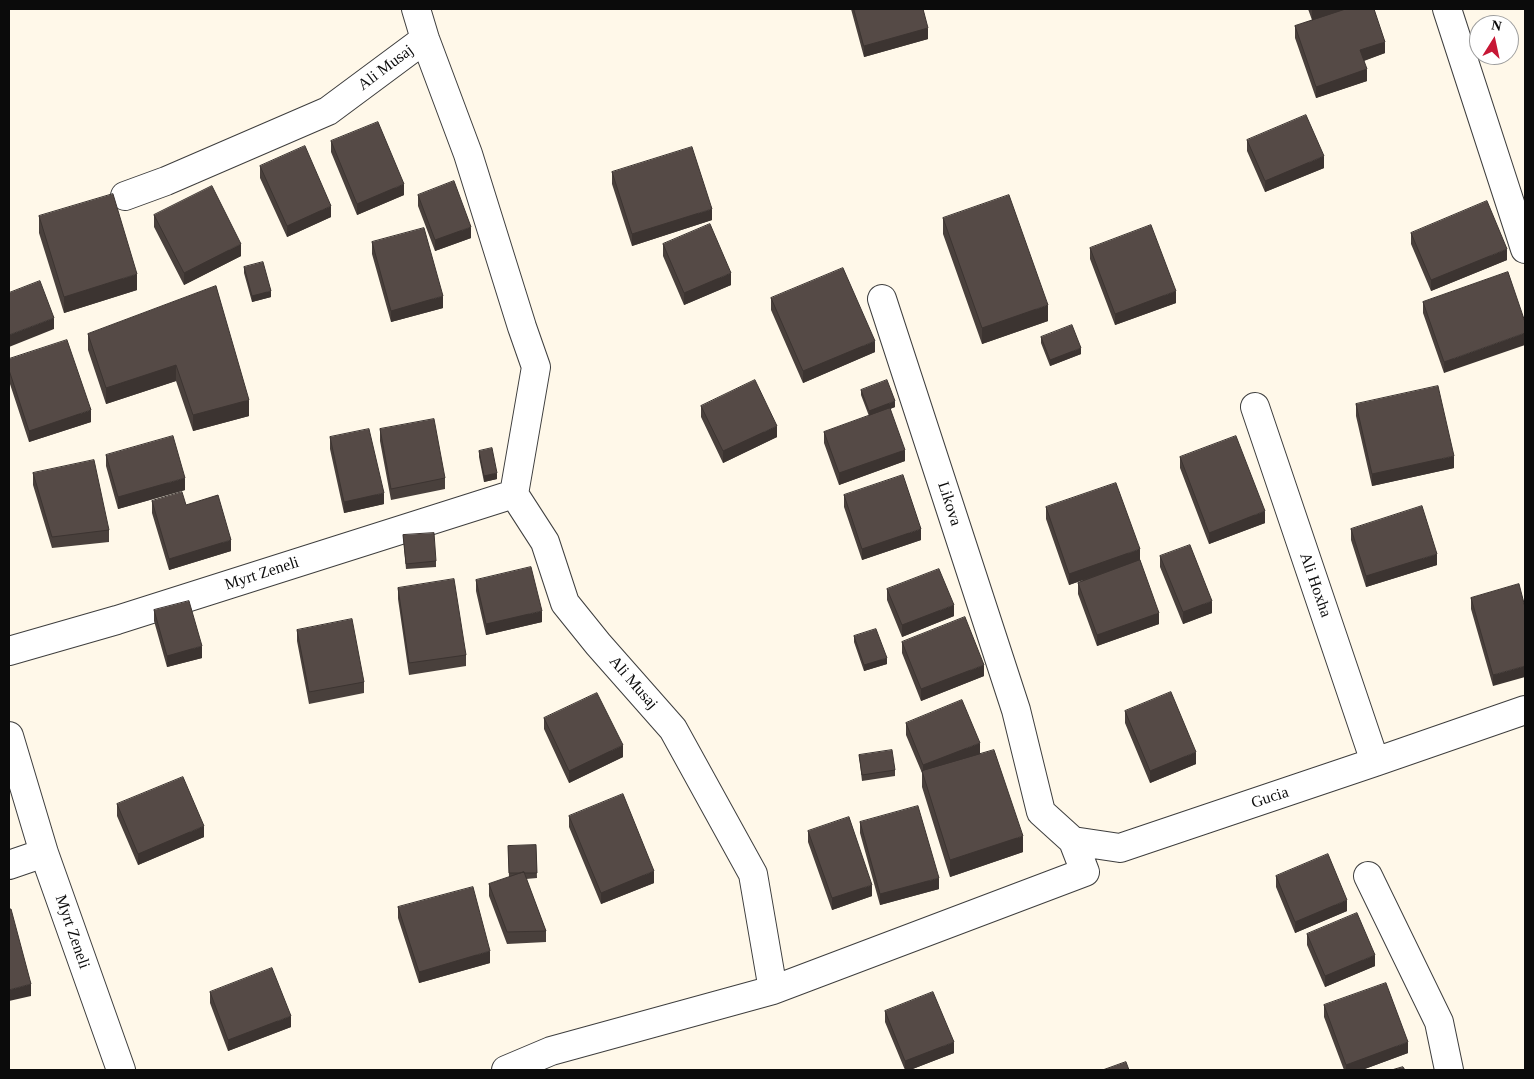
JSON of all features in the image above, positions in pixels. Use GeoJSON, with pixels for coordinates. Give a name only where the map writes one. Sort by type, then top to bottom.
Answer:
{"type":"FeatureCollection","features":[{"type":"Feature","properties":{"kind":"street"},"geometry":{"type":"LineString","coordinates":[[416,9],[425,39]]}},
{"type":"Feature","properties":{"kind":"street"},"geometry":{"type":"LineString","coordinates":[[425,39],[436,9]]}},
{"type":"Feature","properties":{"kind":"street"},"geometry":{"type":"LineString","coordinates":[[1447,9],[1525,249]]}},
{"type":"Feature","properties":{"kind":"street","name":"Ali Musaj"},"geometry":{"type":"LineString","coordinates":[[125,196],[166,181],[328,111],[425,39],[468,154],[536,367],[514,494],[545,542],[565,603],[598,644],[673,729],[753,874],[772,990]]}},
{"type":"Feature","properties":{"kind":"street","name":"Likova"},"geometry":{"type":"LineString","coordinates":[[882,299],[1016,710],[1041,812],[1074,840]]}},
{"type":"Feature","properties":{"kind":"street","name":"Ali Hoxha"},"geometry":{"type":"LineString","coordinates":[[1255,407],[1375,762]]}},
{"type":"Feature","properties":{"kind":"street","name":"Myrt Zeneli"},"geometry":{"type":"LineString","coordinates":[[9,651],[117,620],[514,494]]}},
{"type":"Feature","properties":{"kind":"street","name":"Gucia"},"geometry":{"type":"LineString","coordinates":[[1074,840],[1120,848],[1525,710]]}},
{"type":"Feature","properties":{"kind":"street","name":"Myrt Zeneli"},"geometry":{"type":"LineString","coordinates":[[9,736],[44,853],[121,1070]]}},
{"type":"Feature","properties":{"kind":"street"},"geometry":{"type":"LineString","coordinates":[[506,1070],[551,1051],[772,990],[1085,872],[1074,840]]}},
{"type":"Feature","properties":{"kind":"street"},"geometry":{"type":"LineString","coordinates":[[9,865],[44,853]]}},
{"type":"Feature","properties":{"kind":"street"},"geometry":{"type":"LineString","coordinates":[[1368,876],[1438,1022],[1449,1070]]}},
{"type":"Feature","properties":{"kind":"building"},"geometry":{"type":"Polygon","coordinates":[[[854,9],[923,9],[928,28],[864,46],[854,9]]]}},
{"type":"Feature","properties":{"kind":"building"},"geometry":{"type":"Polygon","coordinates":[[[1346,9],[1374,9],[1385,42],[1360,50],[1367,69],[1316,87],[1295,26],[1346,9]]]}},
{"type":"Feature","properties":{"kind":"building"},"geometry":{"type":"Polygon","coordinates":[[[1306,115],[1324,156],[1265,181],[1247,140],[1306,115]]]}},
{"type":"Feature","properties":{"kind":"building"},"geometry":{"type":"Polygon","coordinates":[[[378,122],[404,184],[357,204],[331,141],[378,122]]]}},
{"type":"Feature","properties":{"kind":"building"},"geometry":{"type":"Polygon","coordinates":[[[305,146],[331,206],[287,226],[260,166],[305,146]]]}},
{"type":"Feature","properties":{"kind":"building"},"geometry":{"type":"Polygon","coordinates":[[[692,147],[712,209],[632,234],[612,172],[692,147]]]}},
{"type":"Feature","properties":{"kind":"building"},"geometry":{"type":"Polygon","coordinates":[[[454,181],[471,227],[435,240],[418,195],[454,181]]]}},
{"type":"Feature","properties":{"kind":"building"},"geometry":{"type":"Polygon","coordinates":[[[212,186],[241,244],[184,273],[154,215],[212,186]]]}},
{"type":"Feature","properties":{"kind":"building"},"geometry":{"type":"Polygon","coordinates":[[[113,194],[137,274],[64,297],[39,216],[113,194]]]}},
{"type":"Feature","properties":{"kind":"building"},"geometry":{"type":"Polygon","coordinates":[[[1009,195],[1048,305],[982,328],[943,218],[1009,195]]]}},
{"type":"Feature","properties":{"kind":"building"},"geometry":{"type":"Polygon","coordinates":[[[1487,201],[1507,249],[1431,280],[1411,233],[1487,201]]]}},
{"type":"Feature","properties":{"kind":"building"},"geometry":{"type":"Polygon","coordinates":[[[710,224],[731,273],[684,293],[663,244],[710,224]]]}},
{"type":"Feature","properties":{"kind":"building"},"geometry":{"type":"Polygon","coordinates":[[[1151,225],[1176,291],[1115,314],[1090,248],[1151,225]]]}},
{"type":"Feature","properties":{"kind":"building"},"geometry":{"type":"Polygon","coordinates":[[[424,228],[443,296],[391,311],[372,242],[424,228]]]}},
{"type":"Feature","properties":{"kind":"building"},"geometry":{"type":"Polygon","coordinates":[[[263,262],[271,291],[252,296],[244,267],[263,262]]]}},
{"type":"Feature","properties":{"kind":"building"},"geometry":{"type":"Polygon","coordinates":[[[843,268],[875,341],[803,371],[771,298],[843,268]]]}},
{"type":"Feature","properties":{"kind":"building"},"geometry":{"type":"Polygon","coordinates":[[[1508,272],[1525,322],[1525,333],[1444,362],[1423,302],[1508,272]]]}},
{"type":"Feature","properties":{"kind":"building"},"geometry":{"type":"Polygon","coordinates":[[[40,281],[54,318],[9,335],[9,293],[40,281]]]}},
{"type":"Feature","properties":{"kind":"building"},"geometry":{"type":"Polygon","coordinates":[[[216,286],[249,400],[193,415],[176,365],[106,388],[88,334],[216,286]]]}},
{"type":"Feature","properties":{"kind":"building"},"geometry":{"type":"Polygon","coordinates":[[[1072,325],[1081,348],[1050,360],[1041,337],[1072,325]]]}},
{"type":"Feature","properties":{"kind":"building"},"geometry":{"type":"Polygon","coordinates":[[[67,340],[91,410],[29,431],[9,370],[9,359],[67,340]]]}},
{"type":"Feature","properties":{"kind":"building"},"geometry":{"type":"Polygon","coordinates":[[[755,380],[777,426],[723,451],[701,406],[755,380]]]}},
{"type":"Feature","properties":{"kind":"building"},"geometry":{"type":"Polygon","coordinates":[[[887,380],[895,401],[869,411],[861,390],[887,380]]]}},
{"type":"Feature","properties":{"kind":"building"},"geometry":{"type":"Polygon","coordinates":[[[1438,386],[1454,456],[1372,474],[1356,404],[1438,386]]]}},
{"type":"Feature","properties":{"kind":"building"},"geometry":{"type":"Polygon","coordinates":[[[890,408],[905,450],[839,473],[824,432],[890,408]]]}},
{"type":"Feature","properties":{"kind":"building"},"geometry":{"type":"Polygon","coordinates":[[[434,419],[445,478],[391,489],[380,429],[434,419]]]}},
{"type":"Feature","properties":{"kind":"building"},"geometry":{"type":"Polygon","coordinates":[[[369,429],[384,493],[344,502],[330,437],[369,429]]]}},
{"type":"Feature","properties":{"kind":"building"},"geometry":{"type":"Polygon","coordinates":[[[173,436],[185,478],[118,497],[106,455],[173,436]]]}},
{"type":"Feature","properties":{"kind":"building"},"geometry":{"type":"Polygon","coordinates":[[[1236,436],[1265,511],[1209,533],[1180,457],[1236,436]]]}},
{"type":"Feature","properties":{"kind":"building"},"geometry":{"type":"Polygon","coordinates":[[[492,448],[497,473],[484,476],[479,451],[492,448]]]}},
{"type":"Feature","properties":{"kind":"building"},"geometry":{"type":"Polygon","coordinates":[[[94,460],[109,530],[52,537],[33,473],[94,460]]]}},
{"type":"Feature","properties":{"kind":"building"},"geometry":{"type":"Polygon","coordinates":[[[903,475],[921,529],[862,549],[844,495],[903,475]]]}},
{"type":"Feature","properties":{"kind":"building"},"geometry":{"type":"Polygon","coordinates":[[[1116,483],[1140,549],[1069,574],[1046,507],[1116,483]]]}},
{"type":"Feature","properties":{"kind":"building"},"geometry":{"type":"Polygon","coordinates":[[[182,492],[186,505],[218,495],[231,540],[169,559],[152,501],[182,492]]]}},
{"type":"Feature","properties":{"kind":"building"},"geometry":{"type":"Polygon","coordinates":[[[1422,506],[1437,554],[1366,576],[1351,529],[1422,506]]]}},
{"type":"Feature","properties":{"kind":"building"},"geometry":{"type":"Polygon","coordinates":[[[434,533],[436,561],[406,564],[403,535],[434,533]]]}},
{"type":"Feature","properties":{"kind":"building"},"geometry":{"type":"Polygon","coordinates":[[[1190,545],[1212,601],[1183,612],[1160,556],[1190,545]]]}},
{"type":"Feature","properties":{"kind":"building"},"geometry":{"type":"Polygon","coordinates":[[[1140,560],[1159,613],[1097,635],[1078,583],[1140,560]]]}},
{"type":"Feature","properties":{"kind":"building"},"geometry":{"type":"Polygon","coordinates":[[[531,567],[542,611],[486,624],[476,580],[531,567]]]}},
{"type":"Feature","properties":{"kind":"building"},"geometry":{"type":"Polygon","coordinates":[[[939,569],[954,605],[902,625],[887,589],[939,569]]]}},
{"type":"Feature","properties":{"kind":"building"},"geometry":{"type":"Polygon","coordinates":[[[454,579],[466,655],[409,663],[398,588],[454,579]]]}},
{"type":"Feature","properties":{"kind":"building"},"geometry":{"type":"Polygon","coordinates":[[[1519,584],[1525,607],[1525,666],[1493,675],[1471,598],[1519,584]]]}},
{"type":"Feature","properties":{"kind":"building"},"geometry":{"type":"Polygon","coordinates":[[[189,601],[202,646],[167,656],[154,610],[189,601]]]}},
{"type":"Feature","properties":{"kind":"building"},"geometry":{"type":"Polygon","coordinates":[[[965,617],[984,665],[921,689],[902,642],[965,617]]]}},
{"type":"Feature","properties":{"kind":"building"},"geometry":{"type":"Polygon","coordinates":[[[352,619],[364,682],[309,692],[297,630],[352,619]]]}},
{"type":"Feature","properties":{"kind":"building"},"geometry":{"type":"Polygon","coordinates":[[[876,629],[887,658],[864,665],[854,636],[876,629]]]}},
{"type":"Feature","properties":{"kind":"building"},"geometry":{"type":"Polygon","coordinates":[[[1171,692],[1196,752],[1150,771],[1125,711],[1171,692]]]}},
{"type":"Feature","properties":{"kind":"building"},"geometry":{"type":"Polygon","coordinates":[[[597,693],[623,745],[569,771],[544,718],[597,693]]]}},
{"type":"Feature","properties":{"kind":"building"},"geometry":{"type":"Polygon","coordinates":[[[962,700],[980,743],[923,765],[906,723],[962,700]]]}},
{"type":"Feature","properties":{"kind":"building"},"geometry":{"type":"Polygon","coordinates":[[[892,750],[895,770],[862,775],[859,755],[892,750]]]}},
{"type":"Feature","properties":{"kind":"building"},"geometry":{"type":"Polygon","coordinates":[[[994,750],[1023,836],[950,860],[922,771],[994,750]]]}},
{"type":"Feature","properties":{"kind":"building"},"geometry":{"type":"Polygon","coordinates":[[[183,777],[204,826],[138,854],[117,804],[183,777]]]}},
{"type":"Feature","properties":{"kind":"building"},"geometry":{"type":"Polygon","coordinates":[[[623,794],[654,871],[601,893],[569,816],[623,794]]]}},
{"type":"Feature","properties":{"kind":"building"},"geometry":{"type":"Polygon","coordinates":[[[918,806],[939,878],[880,894],[860,822],[918,806]]]}},
{"type":"Feature","properties":{"kind":"building"},"geometry":{"type":"Polygon","coordinates":[[[849,817],[872,885],[832,898],[808,831],[849,817]]]}},
{"type":"Feature","properties":{"kind":"building"},"geometry":{"type":"Polygon","coordinates":[[[536,845],[537,873],[509,873],[508,846],[536,845]]]}},
{"type":"Feature","properties":{"kind":"building"},"geometry":{"type":"Polygon","coordinates":[[[1328,854],[1347,900],[1295,922],[1276,876],[1328,854]]]}},
{"type":"Feature","properties":{"kind":"building"},"geometry":{"type":"Polygon","coordinates":[[[524,872],[546,931],[507,932],[489,884],[524,872]]]}},
{"type":"Feature","properties":{"kind":"building"},"geometry":{"type":"Polygon","coordinates":[[[473,887],[490,951],[419,972],[398,907],[473,887]]]}},
{"type":"Feature","properties":{"kind":"building"},"geometry":{"type":"Polygon","coordinates":[[[9,909],[11,909],[31,984],[9,990],[9,909]]]}},
{"type":"Feature","properties":{"kind":"building"},"geometry":{"type":"Polygon","coordinates":[[[1357,913],[1375,955],[1325,976],[1307,934],[1357,913]]]}},
{"type":"Feature","properties":{"kind":"building"},"geometry":{"type":"Polygon","coordinates":[[[272,968],[291,1016],[228,1040],[210,992],[272,968]]]}},
{"type":"Feature","properties":{"kind":"building"},"geometry":{"type":"Polygon","coordinates":[[[1386,983],[1408,1042],[1346,1065],[1324,1005],[1386,983]]]}},
{"type":"Feature","properties":{"kind":"building"},"geometry":{"type":"Polygon","coordinates":[[[933,992],[954,1042],[905,1061],[885,1011],[933,992]]]}},
{"type":"Feature","properties":{"kind":"building"},"geometry":{"type":"Polygon","coordinates":[[[1126,1062],[1129,1070],[1103,1070],[1126,1062]]]}},
{"type":"Feature","properties":{"kind":"building"},"geometry":{"type":"Polygon","coordinates":[[[1403,1067],[1405,1070],[1392,1070],[1403,1067]]]}}]}
